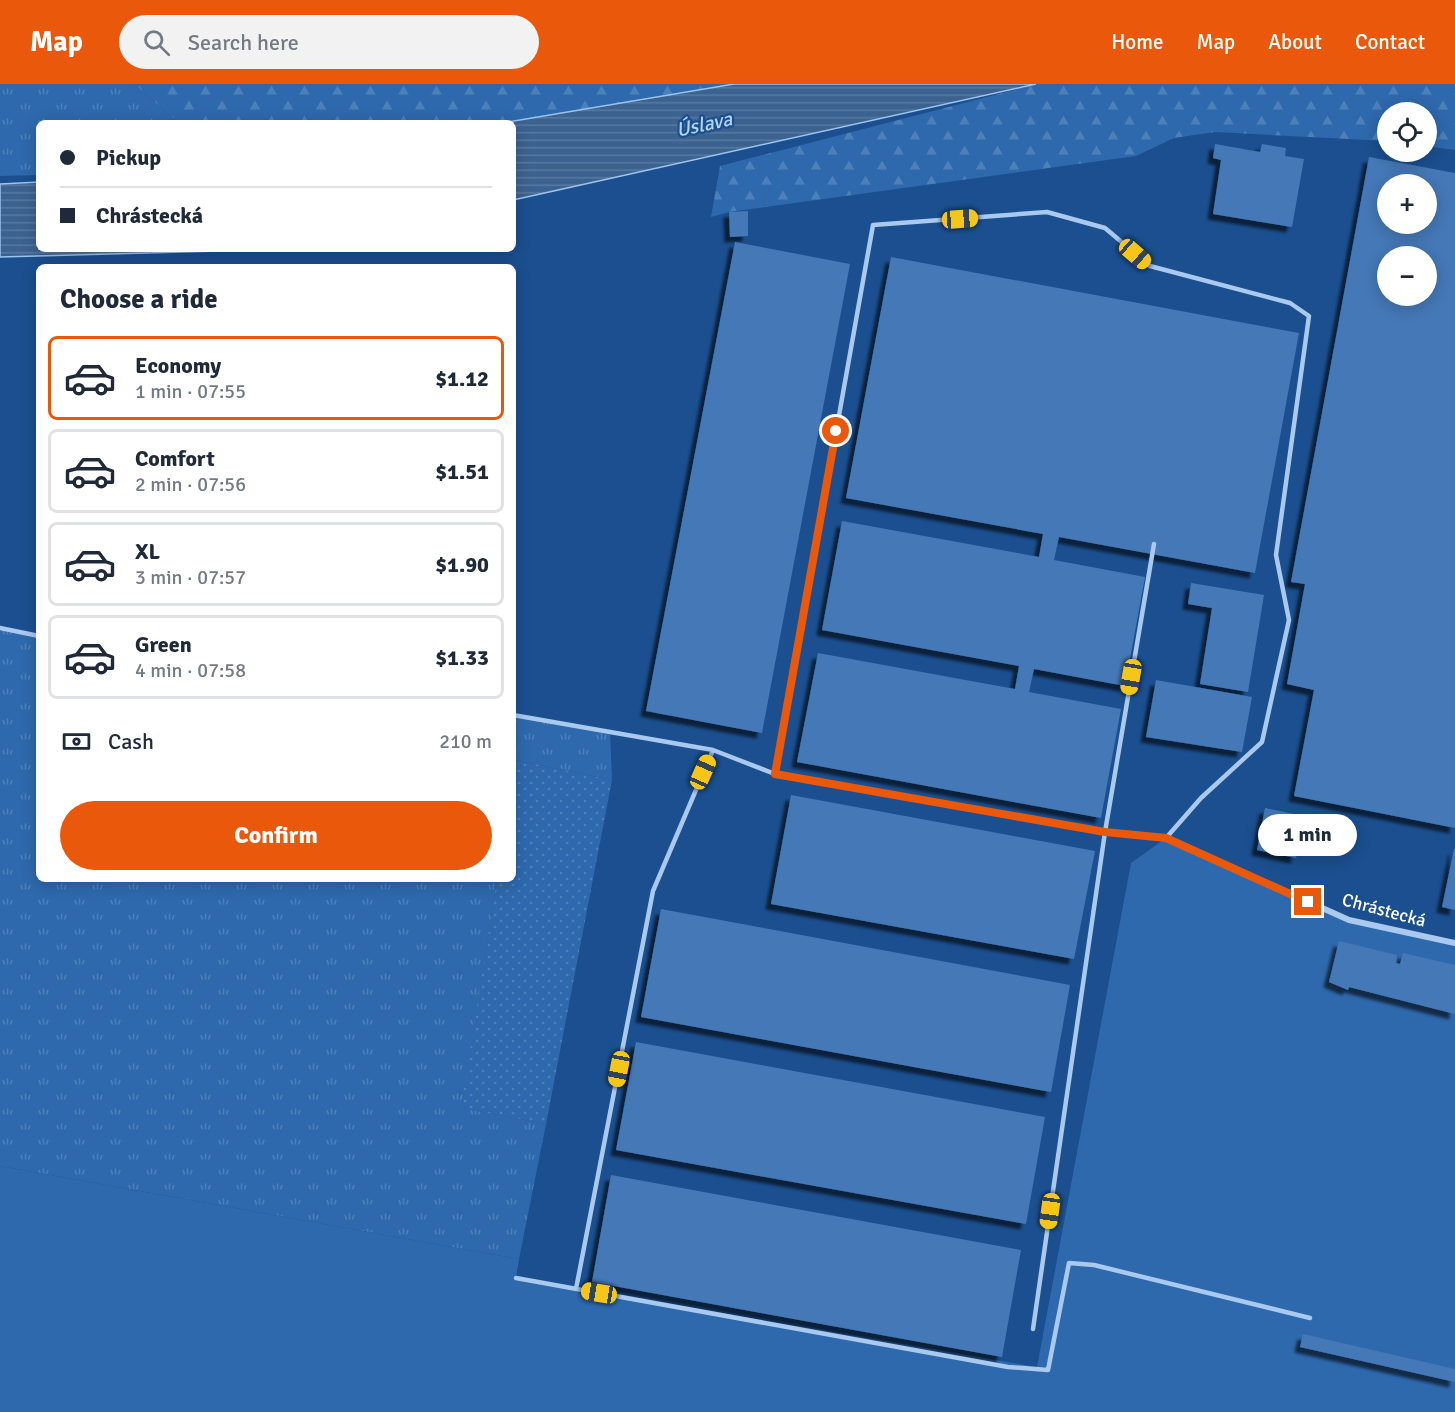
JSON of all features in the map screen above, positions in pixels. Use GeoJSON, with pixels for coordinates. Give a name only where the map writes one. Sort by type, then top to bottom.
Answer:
{"type":"FeatureCollection","features":[{"type":"Feature","properties":{"kind":"street","name":"Chrástecká"},"geometry":{"type":"LineString","coordinates":[[1105,832],[1166,838],[1349,920],[1455,943]]}},
{"type":"Feature","properties":{"kind":"lane"},"geometry":{"type":"LineString","coordinates":[[775,774],[873,225],[1047,212],[1105,228],[1150,267],[1290,303],[1309,316],[1276,555],[1289,620],[1262,741],[1201,798],[1166,838]]}},
{"type":"Feature","properties":{"kind":"lane"},"geometry":{"type":"LineString","coordinates":[[1033,1329],[1105,832],[1154,544]]}},
{"type":"Feature","properties":{"kind":"lane"},"geometry":{"type":"LineString","coordinates":[[0,628],[36,635]]}},
{"type":"Feature","properties":{"kind":"lane"},"geometry":{"type":"LineString","coordinates":[[516,716],[713,750],[775,774],[1105,832]]}},
{"type":"Feature","properties":{"kind":"lane"},"geometry":{"type":"LineString","coordinates":[[576,1289],[653,891],[713,750]]}},
{"type":"Feature","properties":{"kind":"lane"},"geometry":{"type":"LineString","coordinates":[[516,1278],[1008,1367],[1048,1370],[1069,1263],[1094,1265],[1310,1318]]}},
{"type":"Feature","properties":{"kind":"green space"},"geometry":{"type":"Polygon","coordinates":[[[0,84],[134,84],[176,120],[36,120],[36,175],[0,176],[0,84]]]}},
{"type":"Feature","properties":{"kind":"green space"},"geometry":{"type":"Polygon","coordinates":[[[134,84],[734,84],[516,121],[176,120],[134,84]]]}},
{"type":"Feature","properties":{"kind":"green space"},"geometry":{"type":"Polygon","coordinates":[[[1037,84],[1455,84],[1455,150],[1437,147],[1437,102],[1377,102],[1377,140],[1215,132],[1174,138],[1136,156],[729,212],[711,217],[720,166],[1037,84]]]}},
{"type":"Feature","properties":{"kind":"green space"},"geometry":{"type":"Polygon","coordinates":[[[0,628],[36,635],[36,882],[497,882],[462,1108],[546,1124],[519,1259],[0,1166],[0,628]]]}},
{"type":"Feature","properties":{"kind":"green space"},"geometry":{"type":"Polygon","coordinates":[[[516,716],[610,732],[612,780],[516,760],[516,716]]]}},
{"type":"Feature","properties":{"kind":"green space"},"geometry":{"type":"Polygon","coordinates":[[[516,760],[612,780],[546,1124],[461,1108],[497,882],[516,882],[516,760]]]}},
{"type":"Feature","properties":{"kind":"green space"},"geometry":{"type":"Polygon","coordinates":[[[1166,838],[1349,920],[1455,943],[1455,1412],[0,1412],[0,1166],[519,1259],[516,1278],[1037,1367],[1131,863],[1166,838]]]}},
{"type":"Feature","properties":{"kind":"water","name":"Úslava"},"geometry":{"type":"Polygon","coordinates":[[[734,84],[1036,84],[516,199],[516,121],[734,84]]]}},
{"type":"Feature","properties":{"kind":"water"},"geometry":{"type":"Polygon","coordinates":[[[36,182],[36,252],[184,252],[0,257],[0,184],[36,182]]]}},
{"type":"Feature","properties":{"kind":"building"},"geometry":{"type":"Polygon","coordinates":[[[1215,144],[1260,152],[1262,144],[1286,148],[1285,156],[1304,159],[1292,227],[1213,214],[1221,160],[1213,158],[1215,144]]]}},
{"type":"Feature","properties":{"kind":"building"},"geometry":{"type":"Polygon","coordinates":[[[1369,157],[1377,158],[1377,162],[1396,162],[1455,173],[1455,828],[1294,796],[1314,690],[1287,684],[1305,584],[1291,582],[1369,157]]]}},
{"type":"Feature","properties":{"kind":"building"},"geometry":{"type":"Polygon","coordinates":[[[748,211],[748,236],[730,237],[729,212],[748,211]]]}},
{"type":"Feature","properties":{"kind":"building"},"geometry":{"type":"Polygon","coordinates":[[[735,242],[850,264],[762,733],[646,711],[735,242]]]}},
{"type":"Feature","properties":{"kind":"building"},"geometry":{"type":"Polygon","coordinates":[[[891,257],[1299,333],[1255,573],[1059,537],[1054,560],[1145,577],[1125,686],[1034,669],[1029,692],[1121,709],[1101,818],[797,762],[818,653],[1015,689],[1019,666],[822,630],[842,521],[1039,557],[1043,534],[846,498],[891,257]]]}},
{"type":"Feature","properties":{"kind":"building"},"geometry":{"type":"Polygon","coordinates":[[[1191,583],[1264,595],[1248,692],[1200,684],[1212,608],[1188,604],[1191,583]]]}},
{"type":"Feature","properties":{"kind":"building"},"geometry":{"type":"Polygon","coordinates":[[[1156,680],[1252,697],[1242,752],[1146,737],[1156,680]]]}},
{"type":"Feature","properties":{"kind":"building"},"geometry":{"type":"Polygon","coordinates":[[[791,795],[1095,851],[1074,959],[771,904],[791,795]]]}},
{"type":"Feature","properties":{"kind":"building"},"geometry":{"type":"Polygon","coordinates":[[[1265,808],[1304,816],[1296,858],[1257,850],[1265,808]]]}},
{"type":"Feature","properties":{"kind":"building"},"geometry":{"type":"Polygon","coordinates":[[[1455,849],[1455,910],[1442,907],[1455,849]]]}},
{"type":"Feature","properties":{"kind":"building"},"geometry":{"type":"Polygon","coordinates":[[[661,909],[1070,985],[1051,1092],[641,1017],[661,909]]]}},
{"type":"Feature","properties":{"kind":"building"},"geometry":{"type":"Polygon","coordinates":[[[1339,941],[1397,955],[1396,963],[1400,964],[1403,953],[1455,965],[1455,1014],[1349,987],[1348,990],[1329,982],[1339,941]]]}},
{"type":"Feature","properties":{"kind":"building"},"geometry":{"type":"Polygon","coordinates":[[[636,1042],[1045,1117],[1026,1224],[616,1150],[636,1042]]]}},
{"type":"Feature","properties":{"kind":"building"},"geometry":{"type":"Polygon","coordinates":[[[611,1175],[1021,1250],[1002,1357],[592,1282],[611,1175]]]}},
{"type":"Feature","properties":{"kind":"building"},"geometry":{"type":"Polygon","coordinates":[[[1303,1334],[1455,1369],[1455,1382],[1300,1347],[1303,1334]]]}},
{"type":"Feature","properties":{"kind":"route"},"geometry":{"type":"LineString","coordinates":[[836,431],[775,774],[1105,832],[1166,838],[1308,902]]}}]}
